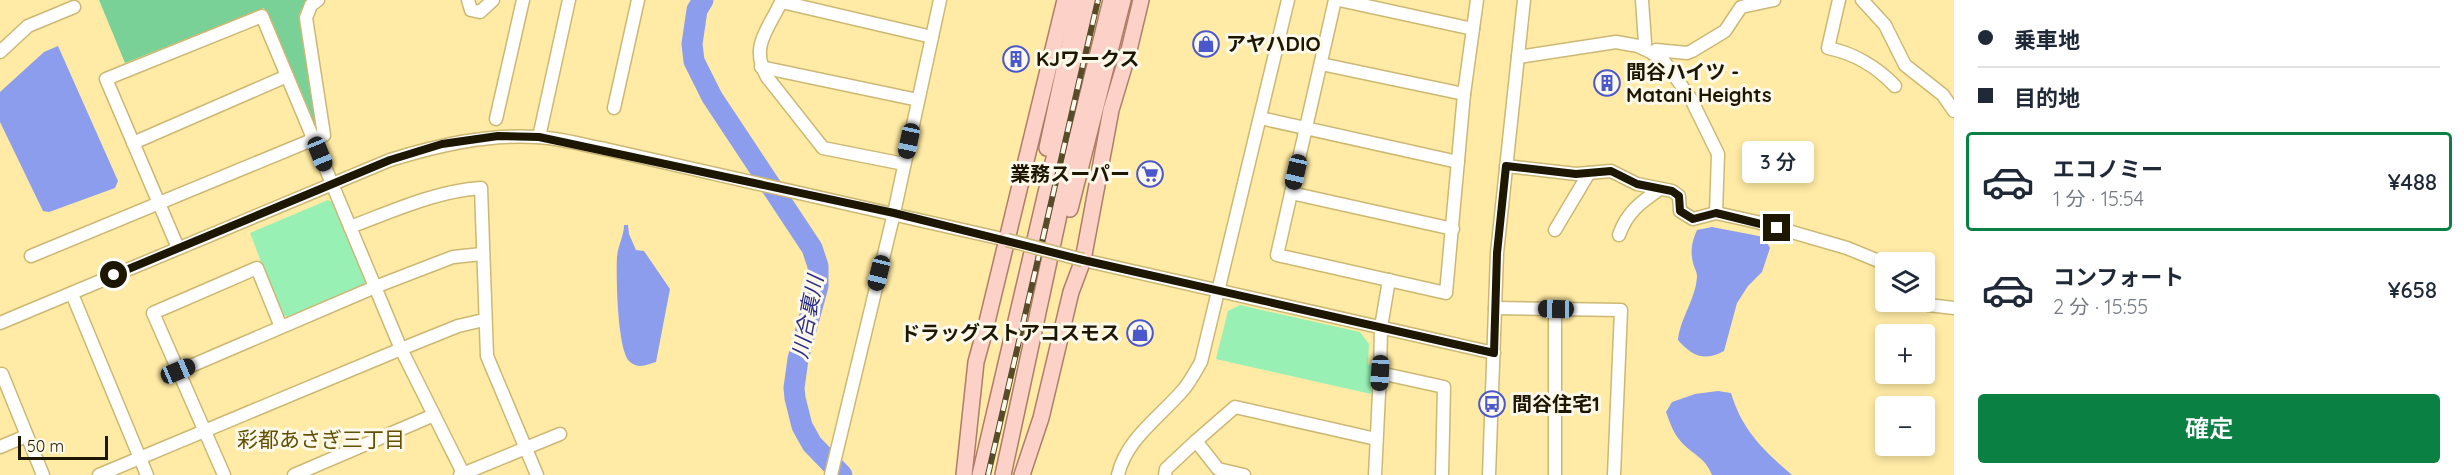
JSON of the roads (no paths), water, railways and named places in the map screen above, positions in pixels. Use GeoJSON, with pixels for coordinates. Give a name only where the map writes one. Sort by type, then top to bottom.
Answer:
{"type":"FeatureCollection","features":[{"type":"Feature","properties":{"kind":"main road"},"geometry":{"type":"LineString","coordinates":[[964,475],[978,353],[1065,0]]}},
{"type":"Feature","properties":{"kind":"main road"},"geometry":{"type":"LineString","coordinates":[[1015,322],[1014,313],[1079,0]]}},
{"type":"Feature","properties":{"kind":"main road"},"geometry":{"type":"LineString","coordinates":[[980,475],[1091,0]]}},
{"type":"Feature","properties":{"kind":"main road"},"geometry":{"type":"LineString","coordinates":[[1003,475],[1065,187],[1111,0]]}},
{"type":"Feature","properties":{"kind":"main road"},"geometry":{"type":"LineString","coordinates":[[1036,327],[1049,290],[1123,0]]}},
{"type":"Feature","properties":{"kind":"main road"},"geometry":{"type":"LineString","coordinates":[[1023,475],[1041,418],[1071,292],[1083,260],[1110,110],[1129,50],[1141,0]]}},
{"type":"Feature","properties":{"kind":"street"},"geometry":{"type":"LineString","coordinates":[[31,256],[324,135],[306,18],[311,5],[318,0]]}},
{"type":"Feature","properties":{"kind":"street"},"geometry":{"type":"LineString","coordinates":[[468,0],[471,10],[480,12],[493,0]]}},
{"type":"Feature","properties":{"kind":"street"},"geometry":{"type":"LineString","coordinates":[[496,119],[523,0]]}},
{"type":"Feature","properties":{"kind":"street"},"geometry":{"type":"LineString","coordinates":[[539,137],[569,0]]}},
{"type":"Feature","properties":{"kind":"street"},"geometry":{"type":"LineString","coordinates":[[614,108],[638,0]]}},
{"type":"Feature","properties":{"kind":"street"},"geometry":{"type":"LineString","coordinates":[[831,475],[894,213],[940,0]]}},
{"type":"Feature","properties":{"kind":"street"},"geometry":{"type":"LineString","coordinates":[[1118,475],[1120,465],[1133,442],[1185,389],[1201,362],[1288,0]]}},
{"type":"Feature","properties":{"kind":"street"},"geometry":{"type":"LineString","coordinates":[[1473,30],[1337,0],[1277,255],[1446,292],[1464,94],[1473,30],[1477,0]]}},
{"type":"Feature","properties":{"kind":"street"},"geometry":{"type":"LineString","coordinates":[[1489,475],[1497,253],[1524,0]]}},
{"type":"Feature","properties":{"kind":"street"},"geometry":{"type":"LineString","coordinates":[[1642,0],[1648,51]]}},
{"type":"Feature","properties":{"kind":"street"},"geometry":{"type":"LineString","coordinates":[[1648,51],[1687,53],[1692,51],[1725,31],[1741,7],[1774,0]]}},
{"type":"Feature","properties":{"kind":"street"},"geometry":{"type":"LineString","coordinates":[[1834,0],[1828,48],[1845,52],[1880,71],[1895,86]]}},
{"type":"Feature","properties":{"kind":"street"},"geometry":{"type":"LineString","coordinates":[[1862,0],[1885,25],[1905,65],[1942,94],[1954,111]]}},
{"type":"Feature","properties":{"kind":"street"},"geometry":{"type":"LineString","coordinates":[[904,164],[824,148],[761,67],[758,48],[782,1],[932,37]]}},
{"type":"Feature","properties":{"kind":"street"},"geometry":{"type":"LineString","coordinates":[[0,52],[28,26],[74,7]]}},
{"type":"Feature","properties":{"kind":"street"},"geometry":{"type":"LineString","coordinates":[[178,248],[106,79],[262,16],[401,349],[462,475],[560,434]]}},
{"type":"Feature","properties":{"kind":"street"},"geometry":{"type":"LineString","coordinates":[[1518,57],[1616,42],[1661,57],[1691,99],[1718,154],[1716,213]]}},
{"type":"Feature","properties":{"kind":"street"},"geometry":{"type":"LineString","coordinates":[[1321,64],[1464,94]]}},
{"type":"Feature","properties":{"kind":"street"},"geometry":{"type":"LineString","coordinates":[[761,67],[918,100]]}},
{"type":"Feature","properties":{"kind":"street"},"geometry":{"type":"LineString","coordinates":[[133,143],[287,76]]}},
{"type":"Feature","properties":{"kind":"street"},"geometry":{"type":"LineString","coordinates":[[1260,118],[1458,162]]}},
{"type":"Feature","properties":{"kind":"street"},"geometry":{"type":"LineString","coordinates":[[0,323],[390,160],[442,144],[498,136],[539,137],[894,213],[1083,260],[1220,289],[1494,353]]}},
{"type":"Feature","properties":{"kind":"street"},"geometry":{"type":"LineString","coordinates":[[1506,166],[1576,174],[1611,171],[1637,184],[1672,191],[1679,196],[1680,211],[1693,219],[1716,213],[1847,248],[1875,259]]}},
{"type":"Feature","properties":{"kind":"street"},"geometry":{"type":"LineString","coordinates":[[1556,230],[1589,173]]}},
{"type":"Feature","properties":{"kind":"street"},"geometry":{"type":"LineString","coordinates":[[350,227],[405,206],[457,190],[481,188],[487,356],[537,475]]}},
{"type":"Feature","properties":{"kind":"street"},"geometry":{"type":"LineString","coordinates":[[1619,235],[1622,225],[1636,204],[1660,189]]}},
{"type":"Feature","properties":{"kind":"street"},"geometry":{"type":"LineString","coordinates":[[1291,193],[1453,229]]}},
{"type":"Feature","properties":{"kind":"street"},"geometry":{"type":"LineString","coordinates":[[178,371],[375,287],[453,257],[482,254]]}},
{"type":"Feature","properties":{"kind":"street"},"geometry":{"type":"LineString","coordinates":[[224,475],[153,313],[257,268],[281,327]]}},
{"type":"Feature","properties":{"kind":"street"},"geometry":{"type":"LineString","coordinates":[[1375,475],[1381,327],[1389,280]]}},
{"type":"Feature","properties":{"kind":"street"},"geometry":{"type":"LineString","coordinates":[[72,294],[147,475]]}},
{"type":"Feature","properties":{"kind":"street"},"geometry":{"type":"LineString","coordinates":[[1935,306],[1954,308]]}},
{"type":"Feature","properties":{"kind":"street"},"geometry":{"type":"LineString","coordinates":[[1495,308],[1621,310],[1614,475]]}},
{"type":"Feature","properties":{"kind":"street"},"geometry":{"type":"LineString","coordinates":[[1555,475],[1556,309]]}},
{"type":"Feature","properties":{"kind":"street"},"geometry":{"type":"LineString","coordinates":[[99,475],[458,326],[484,320]]}},
{"type":"Feature","properties":{"kind":"street"},"geometry":{"type":"LineString","coordinates":[[1380,373],[1444,387],[1442,475]]}},
{"type":"Feature","properties":{"kind":"street"},"geometry":{"type":"LineString","coordinates":[[0,375],[2,374],[43,475]]}},
{"type":"Feature","properties":{"kind":"street"},"geometry":{"type":"LineString","coordinates":[[1165,475],[1166,469],[1235,407],[1376,439]]}},
{"type":"Feature","properties":{"kind":"street"},"geometry":{"type":"LineString","coordinates":[[294,475],[434,415]]}},
{"type":"Feature","properties":{"kind":"street"},"geometry":{"type":"LineString","coordinates":[[0,447],[26,436]]}},
{"type":"Feature","properties":{"kind":"street"},"geometry":{"type":"LineString","coordinates":[[1196,441],[1218,469],[1244,475]]}},
{"type":"Feature","properties":{"kind":"water"},"geometry":{"type":"Polygon","coordinates":[[[58,46],[118,181],[115,188],[49,212],[43,211],[0,122],[0,92],[44,52],[58,46]]]}},
{"type":"Feature","properties":{"kind":"water"},"geometry":{"type":"Polygon","coordinates":[[[624,225],[628,225],[636,250],[644,251],[670,289],[656,362],[643,366],[630,362],[622,344],[617,295],[617,257],[624,225]]]}},
{"type":"Feature","properties":{"kind":"water"},"geometry":{"type":"Polygon","coordinates":[[[1712,227],[1764,237],[1770,248],[1762,272],[1748,286],[1737,303],[1724,351],[1704,357],[1688,350],[1678,340],[1696,284],[1697,274],[1692,254],[1694,238],[1697,230],[1712,227]]]}},
{"type":"Feature","properties":{"kind":"water"},"geometry":{"type":"Polygon","coordinates":[[[1718,391],[1731,393],[1747,429],[1792,475],[1712,475],[1705,463],[1681,441],[1673,430],[1666,412],[1672,402],[1695,394],[1718,391]]]}},
{"type":"Feature","properties":{"kind":"waterway","name":"川合裏川"},"geometry":{"type":"LineString","coordinates":[[703,0],[697,10],[692,44],[694,61],[712,97],[812,248],[818,266],[818,286],[798,359],[795,398],[802,426],[812,444],[842,475]]}},
{"type":"Feature","properties":{"kind":"railway"},"geometry":{"type":"LineString","coordinates":[[988,475],[1098,0]]}},
{"type":"Feature","properties":{"kind":"place","name":"アヤハDIO"},"geometry":{"type":"Point","coordinates":[1206,44]}},
{"type":"Feature","properties":{"kind":"place","name":"KJワークス"},"geometry":{"type":"Point","coordinates":[1016,59]}},
{"type":"Feature","properties":{"kind":"place","name":"間谷ハイツ - Matani Heights"},"geometry":{"type":"Point","coordinates":[1607,83]}},
{"type":"Feature","properties":{"kind":"place","name":"業務スーパー"},"geometry":{"type":"Point","coordinates":[1150,174]}},
{"type":"Feature","properties":{"kind":"place","name":"ドラッグストアコスモス"},"geometry":{"type":"Point","coordinates":[1140,333]}},
{"type":"Feature","properties":{"kind":"place","name":"間谷住宅1"},"geometry":{"type":"Point","coordinates":[1492,404]}},
{"type":"Feature","properties":{"kind":"district","name":"彩都あさぎ三丁目"},"geometry":{"type":"Point","coordinates":[321,440]}}]}
